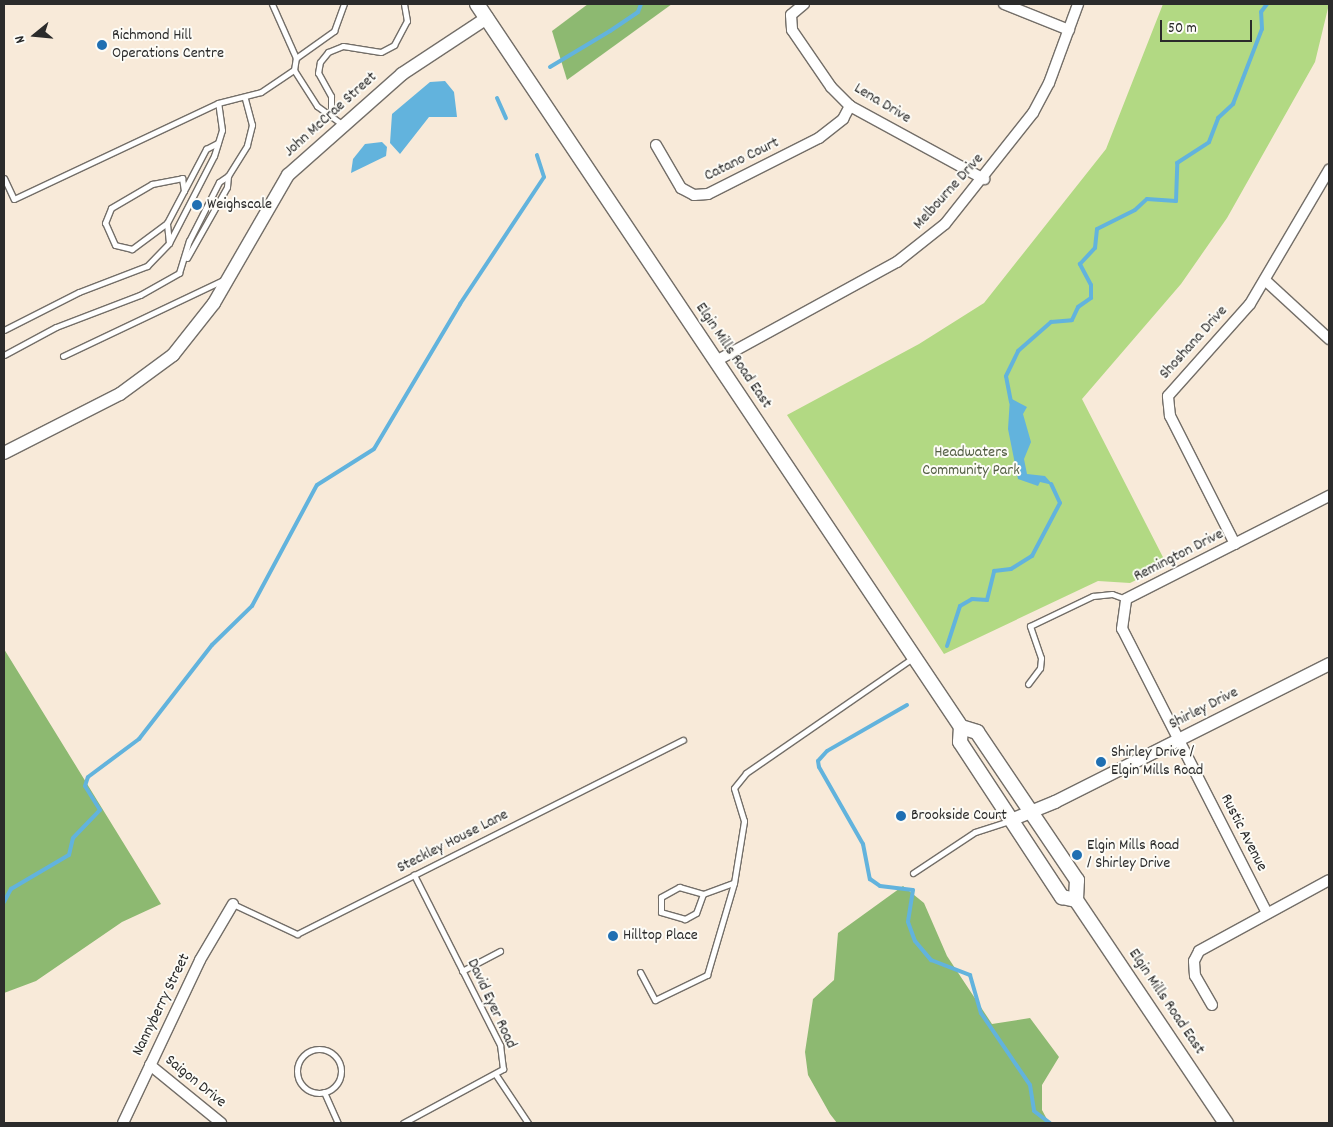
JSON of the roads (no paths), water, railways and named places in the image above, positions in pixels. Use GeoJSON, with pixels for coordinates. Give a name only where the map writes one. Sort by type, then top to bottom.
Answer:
{"type":"FeatureCollection","features":[{"type":"Feature","properties":{"kind":"main road","name":"Elgin Mills Road East"},"geometry":{"type":"LineString","coordinates":[[477,4],[961,727],[960,742],[1062,897],[1076,900]]}},
{"type":"Feature","properties":{"kind":"main road","name":"Elgin Mills Road East"},"geometry":{"type":"LineString","coordinates":[[961,727],[977,732],[1032,812],[1077,880],[1076,900],[1226,1123]]}},
{"type":"Feature","properties":{"kind":"street","name":"Lena Drive"},"geometry":{"type":"LineString","coordinates":[[804,4],[791,16],[792,30],[817,70],[850,106],[984,179]]}},
{"type":"Feature","properties":{"kind":"street"},"geometry":{"type":"LineString","coordinates":[[1004,4],[1069,30]]}},
{"type":"Feature","properties":{"kind":"street","name":"Melbourne Drive"},"geometry":{"type":"LineString","coordinates":[[716,361],[897,262],[940,229],[984,179],[1033,113],[1069,30],[1078,4]]}},
{"type":"Feature","properties":{"kind":"street","name":"John McCrae Street"},"geometry":{"type":"LineString","coordinates":[[4,452],[120,394],[157,369],[202,321],[288,175],[342,124],[402,74],[487,18]]}},
{"type":"Feature","properties":{"kind":"street","name":"Catano Court"},"geometry":{"type":"LineString","coordinates":[[656,145],[680,188],[694,195],[708,194],[819,138],[842,119],[850,106]]}},
{"type":"Feature","properties":{"kind":"street","name":"Shoshana Drive"},"geometry":{"type":"LineString","coordinates":[[1235,544],[1170,416],[1168,396],[1266,281],[1329,170]]}},
{"type":"Feature","properties":{"kind":"street"},"geometry":{"type":"LineString","coordinates":[[1266,281],[1329,339]]}},
{"type":"Feature","properties":{"kind":"street","name":"Remington Drive"},"geometry":{"type":"LineString","coordinates":[[1178,740],[1122,629],[1126,600],[1329,496]]}},
{"type":"Feature","properties":{"kind":"street","name":"Shirley Drive"},"geometry":{"type":"LineString","coordinates":[[1011,820],[1032,812],[1329,664]]}},
{"type":"Feature","properties":{"kind":"street","name":"Rustic Avenue"},"geometry":{"type":"LineString","coordinates":[[1178,740],[1266,913]]}},
{"type":"Feature","properties":{"kind":"street"},"geometry":{"type":"LineString","coordinates":[[1212,1005],[1195,976],[1194,960],[1199,951],[1329,880]]}},
{"type":"Feature","properties":{"kind":"street","name":"Nannyberry Street"},"geometry":{"type":"LineString","coordinates":[[123,1123],[200,960],[234,904]]}},
{"type":"Feature","properties":{"kind":"street","name":"Saigon Drive"},"geometry":{"type":"LineString","coordinates":[[150,1065],[221,1123]]}},
{"type":"Feature","properties":{"kind":"lane"},"geometry":{"type":"LineString","coordinates":[[272,4],[296,58],[294,70],[317,106],[331,112],[342,124]]}},
{"type":"Feature","properties":{"kind":"lane"},"geometry":{"type":"LineString","coordinates":[[296,58],[334,31],[344,4]]}},
{"type":"Feature","properties":{"kind":"lane"},"geometry":{"type":"LineString","coordinates":[[331,112],[331,96],[318,73],[320,62],[328,52],[343,46],[381,52],[394,45],[407,21],[404,4]]}},
{"type":"Feature","properties":{"kind":"lane"},"geometry":{"type":"LineString","coordinates":[[4,178],[14,199],[218,102],[245,98],[294,70]]}},
{"type":"Feature","properties":{"kind":"lane"},"geometry":{"type":"LineString","coordinates":[[4,355],[56,327],[170,280],[186,260],[227,187],[228,176],[252,134],[245,98]]}},
{"type":"Feature","properties":{"kind":"lane"},"geometry":{"type":"LineString","coordinates":[[4,330],[79,292],[147,266],[169,243],[218,144],[222,130],[218,102]]}},
{"type":"Feature","properties":{"kind":"lane"},"geometry":{"type":"LineString","coordinates":[[184,191],[182,178],[152,184],[111,208],[105,223],[116,245],[132,249],[167,223],[184,191],[206,149],[218,144]]}},
{"type":"Feature","properties":{"kind":"lane"},"geometry":{"type":"LineString","coordinates":[[186,260],[189,241],[219,182],[228,176]]}},
{"type":"Feature","properties":{"kind":"lane"},"geometry":{"type":"LineString","coordinates":[[167,223],[169,243]]}},
{"type":"Feature","properties":{"kind":"lane"},"geometry":{"type":"LineString","coordinates":[[63,356],[225,279]]}},
{"type":"Feature","properties":{"kind":"lane"},"geometry":{"type":"LineString","coordinates":[[1028,684],[1040,668],[1041,658],[1030,626],[1093,596],[1112,594],[1126,600]]}},
{"type":"Feature","properties":{"kind":"lane"},"geometry":{"type":"LineString","coordinates":[[640,972],[655,1000],[707,975],[734,883],[744,821],[734,788],[746,773],[914,657]]}},
{"type":"Feature","properties":{"kind":"lane","name":"Steckley House Lane"},"geometry":{"type":"LineString","coordinates":[[234,904],[297,934],[683,740]]}},
{"type":"Feature","properties":{"kind":"lane"},"geometry":{"type":"LineString","coordinates":[[913,873],[976,832],[1011,820]]}},
{"type":"Feature","properties":{"kind":"lane","name":"David Eyer Road"},"geometry":{"type":"LineString","coordinates":[[403,1123],[496,1075],[503,1069],[503,1056],[414,875]]}},
{"type":"Feature","properties":{"kind":"lane"},"geometry":{"type":"LineString","coordinates":[[703,894],[696,913],[685,919],[661,912],[661,897],[679,887],[703,894],[734,883]]}},
{"type":"Feature","properties":{"kind":"lane"},"geometry":{"type":"LineString","coordinates":[[462,971],[500,951]]}},
{"type":"Feature","properties":{"kind":"lane"},"geometry":{"type":"LineString","coordinates":[[316,1049],[336,1056],[342,1070],[337,1084],[324,1092],[310,1091],[298,1075],[303,1055],[316,1049]]}},
{"type":"Feature","properties":{"kind":"lane"},"geometry":{"type":"LineString","coordinates":[[496,1075],[528,1123]]}},
{"type":"Feature","properties":{"kind":"lane"},"geometry":{"type":"LineString","coordinates":[[324,1092],[338,1123]]}},
{"type":"Feature","properties":{"kind":"water"},"geometry":{"type":"Polygon","coordinates":[[[445,81],[454,92],[457,117],[429,117],[400,154],[390,143],[392,114],[430,82],[445,81]]]}},
{"type":"Feature","properties":{"kind":"water"},"geometry":{"type":"Polygon","coordinates":[[[382,142],[387,147],[386,156],[351,173],[353,159],[365,144],[382,142]]]}},
{"type":"Feature","properties":{"kind":"water"},"geometry":{"type":"Polygon","coordinates":[[[1010,398],[1027,407],[1023,414],[1031,442],[1024,459],[1027,474],[1045,476],[1053,485],[1040,482],[1038,486],[1018,479],[1008,429],[1010,398]]]}},
{"type":"Feature","properties":{"kind":"waterway"},"geometry":{"type":"LineString","coordinates":[[550,67],[638,12],[641,4]]}},
{"type":"Feature","properties":{"kind":"waterway"},"geometry":{"type":"LineString","coordinates":[[1011,402],[1006,376],[1018,351],[1051,322],[1072,320],[1078,307],[1091,298],[1091,285],[1080,264],[1095,248],[1097,229],[1135,210],[1147,199],[1176,201],[1177,163],[1209,142],[1218,118],[1233,104],[1262,29],[1261,12],[1267,4]]}},
{"type":"Feature","properties":{"kind":"waterway"},"geometry":{"type":"LineString","coordinates":[[497,98],[506,118]]}},
{"type":"Feature","properties":{"kind":"waterway"},"geometry":{"type":"LineString","coordinates":[[4,902],[11,889],[69,855],[73,838],[100,810],[85,786],[88,777],[139,739],[212,645],[252,606],[317,485],[374,449],[460,304],[544,177],[537,155]]}},
{"type":"Feature","properties":{"kind":"waterway"},"geometry":{"type":"LineString","coordinates":[[947,646],[960,606],[972,599],[987,600],[994,571],[1011,569],[1032,556],[1060,503],[1051,484]]}},
{"type":"Feature","properties":{"kind":"waterway"},"geometry":{"type":"LineString","coordinates":[[907,705],[827,751],[818,761],[819,767],[863,844],[870,879],[880,886],[913,890],[908,922],[915,941],[931,960],[970,975],[981,1013],[1030,1085],[1034,1111],[1050,1123]]}},
{"type":"Feature","properties":{"kind":"place","name":"Richmond Hill Operations Centre"},"geometry":{"type":"Point","coordinates":[102,45]}},
{"type":"Feature","properties":{"kind":"place","name":"Weighscale"},"geometry":{"type":"Point","coordinates":[197,205]}},
{"type":"Feature","properties":{"kind":"place","name":"Shirley Drive / Elgin Mills Road"},"geometry":{"type":"Point","coordinates":[1101,762]}},
{"type":"Feature","properties":{"kind":"place","name":"Brookside Court"},"geometry":{"type":"Point","coordinates":[901,816]}},
{"type":"Feature","properties":{"kind":"place","name":"Elgin Mills Road / Shirley Drive"},"geometry":{"type":"Point","coordinates":[1077,855]}},
{"type":"Feature","properties":{"kind":"place","name":"Hilltop Place"},"geometry":{"type":"Point","coordinates":[613,936]}},
{"type":"Feature","properties":{"kind":"park label","name":"Headwaters Community Park"},"geometry":{"type":"Point","coordinates":[971,462]}}]}
